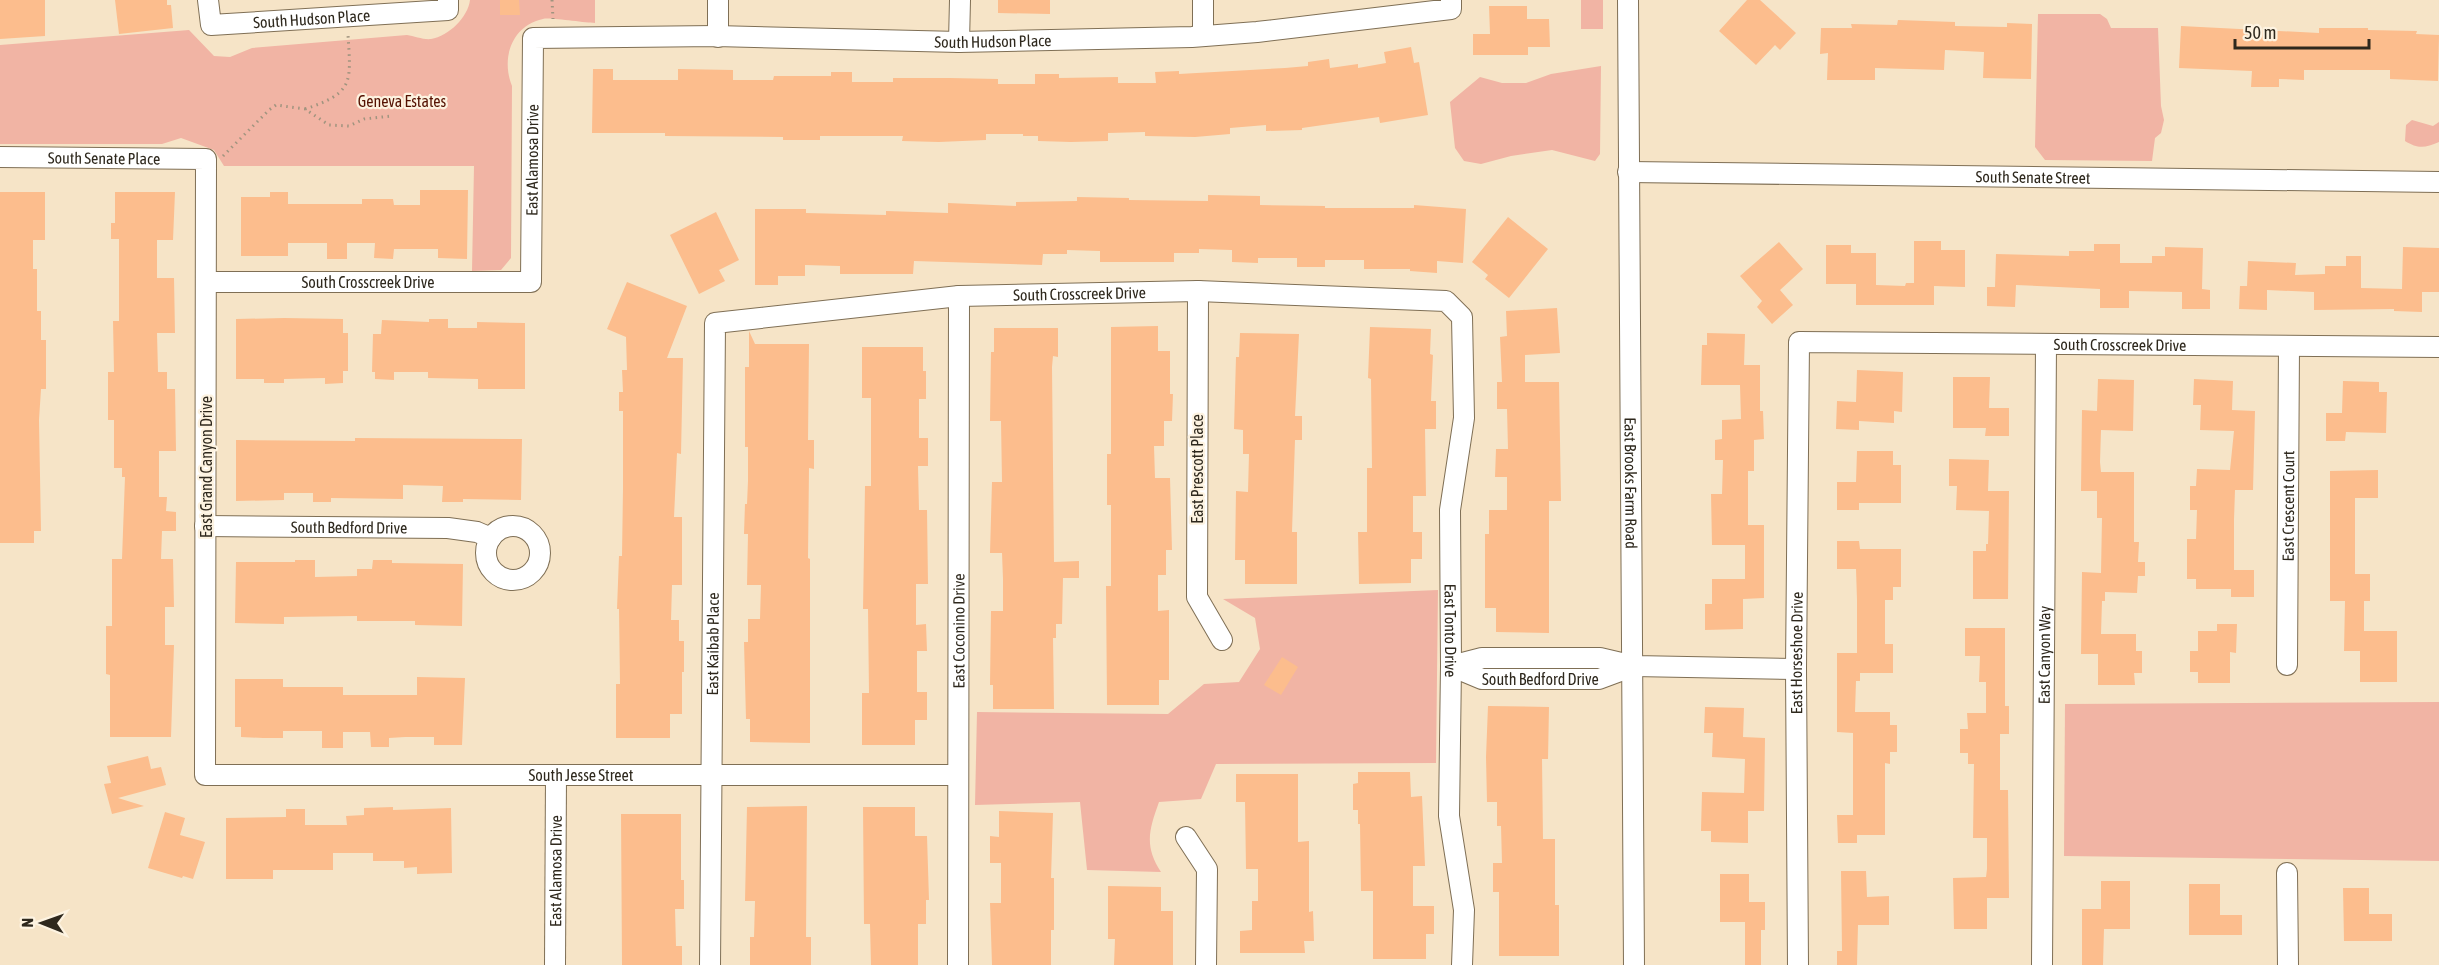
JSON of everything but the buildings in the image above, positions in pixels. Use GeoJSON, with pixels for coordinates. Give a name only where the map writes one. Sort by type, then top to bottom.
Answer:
{"type":"FeatureCollection","features":[{"type":"Feature","properties":{"kind":"street","name":"South Hudson Place"},"geometry":{"type":"LineString","coordinates":[[208,0],[211,25],[347,16],[448,5]]}},
{"type":"Feature","properties":{"kind":"street"},"geometry":{"type":"LineString","coordinates":[[718,0],[718,36]]}},
{"type":"Feature","properties":{"kind":"street"},"geometry":{"type":"LineString","coordinates":[[959,42],[960,0]]}},
{"type":"Feature","properties":{"kind":"street"},"geometry":{"type":"LineString","coordinates":[[1203,0],[1203,36]]}},
{"type":"Feature","properties":{"kind":"street","name":"East Brooks Farm Road"},"geometry":{"type":"LineString","coordinates":[[1628,0],[1634,666],[1634,965]]}},
{"type":"Feature","properties":{"kind":"street","name":"South Hudson Place"},"geometry":{"type":"LineString","coordinates":[[533,38],[718,36],[959,42],[1203,36],[1257,32],[1451,4]]}},
{"type":"Feature","properties":{"kind":"street","name":"East Alamosa Drive"},"geometry":{"type":"LineString","coordinates":[[531,282],[533,38]]}},
{"type":"Feature","properties":{"kind":"street","name":"South Senate Place"},"geometry":{"type":"LineString","coordinates":[[0,158],[206,159]]}},
{"type":"Feature","properties":{"kind":"street","name":"East Grand Canyon Drive"},"geometry":{"type":"LineString","coordinates":[[205,775],[206,159]]}},
{"type":"Feature","properties":{"kind":"street","name":"South Senate Street"},"geometry":{"type":"LineString","coordinates":[[1628,172],[2439,182]]}},
{"type":"Feature","properties":{"kind":"street","name":"South Crosscreek Drive"},"geometry":{"type":"LineString","coordinates":[[206,282],[531,282]]}},
{"type":"Feature","properties":{"kind":"street","name":"South Crosscreek Drive"},"geometry":{"type":"LineString","coordinates":[[715,323],[959,296],[1198,291],[1446,302]]}},
{"type":"Feature","properties":{"kind":"street","name":"East Prescott Place"},"geometry":{"type":"LineString","coordinates":[[1198,291],[1197,597],[1222,640]]}},
{"type":"Feature","properties":{"kind":"street","name":"East Coconino Drive"},"geometry":{"type":"LineString","coordinates":[[958,965],[959,296]]}},
{"type":"Feature","properties":{"kind":"street","name":"East Tonto Drive"},"geometry":{"type":"LineString","coordinates":[[1446,302],[1462,317],[1464,418],[1450,510],[1449,816],[1464,910],[1462,965]]}},
{"type":"Feature","properties":{"kind":"street","name":"East Kaibab Place"},"geometry":{"type":"LineString","coordinates":[[710,965],[715,323]]}},
{"type":"Feature","properties":{"kind":"street","name":"South Crosscreek Drive"},"geometry":{"type":"LineString","coordinates":[[1798,342],[2439,347]]}},
{"type":"Feature","properties":{"kind":"street","name":"East Horseshoe Drive"},"geometry":{"type":"LineString","coordinates":[[1798,342],[1796,669],[1798,965]]}},
{"type":"Feature","properties":{"kind":"street","name":"East Canyon Way"},"geometry":{"type":"LineString","coordinates":[[2042,965],[2046,344]]}},
{"type":"Feature","properties":{"kind":"street","name":"East Crescent Court"},"geometry":{"type":"LineString","coordinates":[[2287,665],[2289,346]]}},
{"type":"Feature","properties":{"kind":"street","name":"South Bedford Drive"},"geometry":{"type":"LineString","coordinates":[[206,526],[448,528],[477,532],[491,538]]}},
{"type":"Feature","properties":{"kind":"street","name":"South Bedford Drive"},"geometry":{"type":"LineString","coordinates":[[1451,666],[1482,679],[1599,679],[1634,666],[1796,669]]}},
{"type":"Feature","properties":{"kind":"street","name":"South Jesse Street"},"geometry":{"type":"LineString","coordinates":[[205,775],[958,775]]}},
{"type":"Feature","properties":{"kind":"street","name":"East Alamosa Drive"},"geometry":{"type":"LineString","coordinates":[[555,965],[556,775]]}},
{"type":"Feature","properties":{"kind":"street"},"geometry":{"type":"LineString","coordinates":[[1186,837],[1207,869],[1206,965]]}},
{"type":"Feature","properties":{"kind":"street"},"geometry":{"type":"LineString","coordinates":[[2288,873],[2288,965]]}},
{"type":"Feature","properties":{"kind":"path"},"geometry":{"type":"LineString","coordinates":[[206,159],[224,156],[268,110],[276,105],[305,109],[330,101],[345,89],[351,69],[347,16]]}},
{"type":"Feature","properties":{"kind":"path"},"geometry":{"type":"LineString","coordinates":[[305,109],[328,125],[349,126],[364,119],[391,116]]}},
{"type":"Feature","properties":{"kind":"green space","name":"Geneva Estates"},"geometry":{"type":"Polygon","coordinates":[[[470,0],[595,0],[595,23],[543,19],[523,29],[511,45],[508,65],[512,86],[511,258],[501,270],[472,271],[474,166],[224,166],[214,150],[181,138],[162,144],[0,144],[0,45],[189,30],[214,56],[230,57],[252,48],[407,35],[431,39],[451,30],[462,19],[470,0]]]}},
{"type":"Feature","properties":{"kind":"green space"},"geometry":{"type":"Polygon","coordinates":[[[1581,0],[1603,0],[1603,29],[1581,29],[1581,0]]]}},
{"type":"Feature","properties":{"kind":"green space"},"geometry":{"type":"Polygon","coordinates":[[[2038,14],[2100,14],[2107,19],[2111,28],[2158,28],[2161,106],[2164,120],[2161,133],[2155,138],[2152,161],[2045,160],[2035,147],[2038,14]]]}},
{"type":"Feature","properties":{"kind":"green space"},"geometry":{"type":"Polygon","coordinates":[[[1601,66],[1600,154],[1595,161],[1552,150],[1511,156],[1481,164],[1464,161],[1455,148],[1450,102],[1480,77],[1502,83],[1526,83],[1551,74],[1601,66]]]}},
{"type":"Feature","properties":{"kind":"green space"},"geometry":{"type":"Polygon","coordinates":[[[2412,120],[2433,126],[2439,122],[2439,142],[2422,147],[2405,141],[2406,125],[2412,120]]]}},
{"type":"Feature","properties":{"kind":"green space"},"geometry":{"type":"Polygon","coordinates":[[[1438,590],[1436,763],[1216,764],[1201,799],[1159,802],[1151,830],[1150,846],[1161,872],[1087,870],[1080,802],[975,805],[977,712],[1168,714],[1204,684],[1239,682],[1260,649],[1255,618],[1223,599],[1438,590]]]}},
{"type":"Feature","properties":{"kind":"green space"},"geometry":{"type":"Polygon","coordinates":[[[2439,702],[2439,861],[2064,856],[2065,704],[2439,702]]]}}]}
